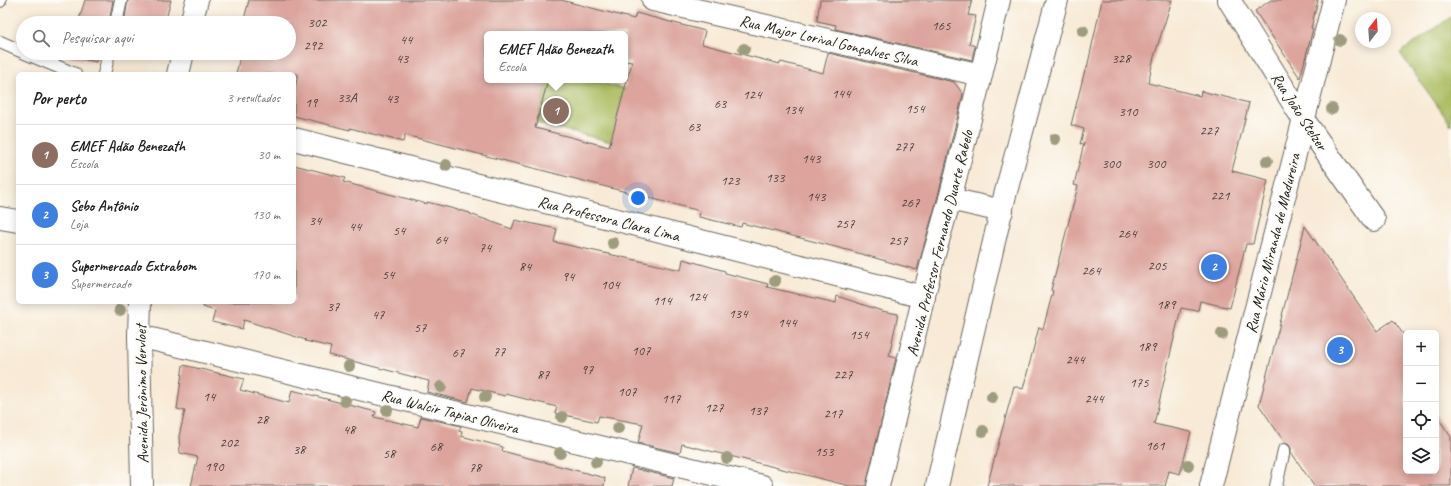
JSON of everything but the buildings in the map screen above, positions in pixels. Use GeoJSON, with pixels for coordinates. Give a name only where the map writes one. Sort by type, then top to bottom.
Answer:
{"type":"FeatureCollection","features":[{"type":"Feature","properties":{"kind":"street"},"geometry":{"type":"LineString","coordinates":[[193,16],[197,0]]}},
{"type":"Feature","properties":{"kind":"street","name":"Rua Major Lorival Gonçalves Silva"},"geometry":{"type":"LineString","coordinates":[[653,0],[981,75]]}},
{"type":"Feature","properties":{"kind":"street","name":"Avenida Professor Fernando Duarte Rabelo"},"geometry":{"type":"LineString","coordinates":[[878,486],[933,258],[950,199],[999,0]]}},
{"type":"Feature","properties":{"kind":"street"},"geometry":{"type":"LineString","coordinates":[[937,486],[1002,211],[1057,0]]}},
{"type":"Feature","properties":{"kind":"street","name":"Rua João Stelzer"},"geometry":{"type":"LineString","coordinates":[[1229,0],[1303,119],[1374,220]]}},
{"type":"Feature","properties":{"kind":"street","name":"Rua Mário Miranda de Madureira"},"geometry":{"type":"LineString","coordinates":[[1211,486],[1334,0]]}},
{"type":"Feature","properties":{"kind":"street"},"geometry":{"type":"LineString","coordinates":[[178,72],[181,60]]}},
{"type":"Feature","properties":{"kind":"street","name":"Rua Professora Clara Lima"},"geometry":{"type":"LineString","coordinates":[[296,140],[924,297]]}},
{"type":"Feature","properties":{"kind":"street"},"geometry":{"type":"LineString","coordinates":[[950,199],[1002,211]]}},
{"type":"Feature","properties":{"kind":"street"},"geometry":{"type":"LineString","coordinates":[[0,218],[16,221]]}},
{"type":"Feature","properties":{"kind":"street","name":"Avenida Jerônimo Vervloet"},"geometry":{"type":"LineString","coordinates":[[140,304],[139,336],[142,486]]}},
{"type":"Feature","properties":{"kind":"street","name":"Rua Walcir Tapias Oliveira"},"geometry":{"type":"LineString","coordinates":[[139,336],[762,486]]}},
{"type":"Feature","properties":{"kind":"lane"},"geometry":{"type":"LineString","coordinates":[[118,16],[121,0]]}},
{"type":"Feature","properties":{"kind":"lane"},"geometry":{"type":"LineString","coordinates":[[0,42],[16,49]]}},
{"type":"Feature","properties":{"kind":"lane"},"geometry":{"type":"LineString","coordinates":[[41,60],[70,72]]}},
{"type":"Feature","properties":{"kind":"lane"},"geometry":{"type":"LineString","coordinates":[[104,72],[107,60]]}},
{"type":"Feature","properties":{"kind":"lane"},"geometry":{"type":"LineString","coordinates":[[1276,486],[1284,450]]}},
{"type":"Feature","properties":{"kind":"green space"},"geometry":{"type":"Polygon","coordinates":[[[1451,17],[1451,125],[1400,53],[1451,17]]]}},
{"type":"Feature","properties":{"kind":"green space"},"geometry":{"type":"Polygon","coordinates":[[[547,83],[602,83],[625,89],[611,142],[537,123],[547,83]]]}},
{"type":"Feature","properties":{"kind":"place","name":"EMEF Adão Benezath"},"geometry":{"type":"Point","coordinates":[556,111]}},
{"type":"Feature","properties":{"kind":"place","name":"Sebo Antônio"},"geometry":{"type":"Point","coordinates":[1214,267]}},
{"type":"Feature","properties":{"kind":"place","name":"Supermercado Extrabom"},"geometry":{"type":"Point","coordinates":[1340,350]}}]}
